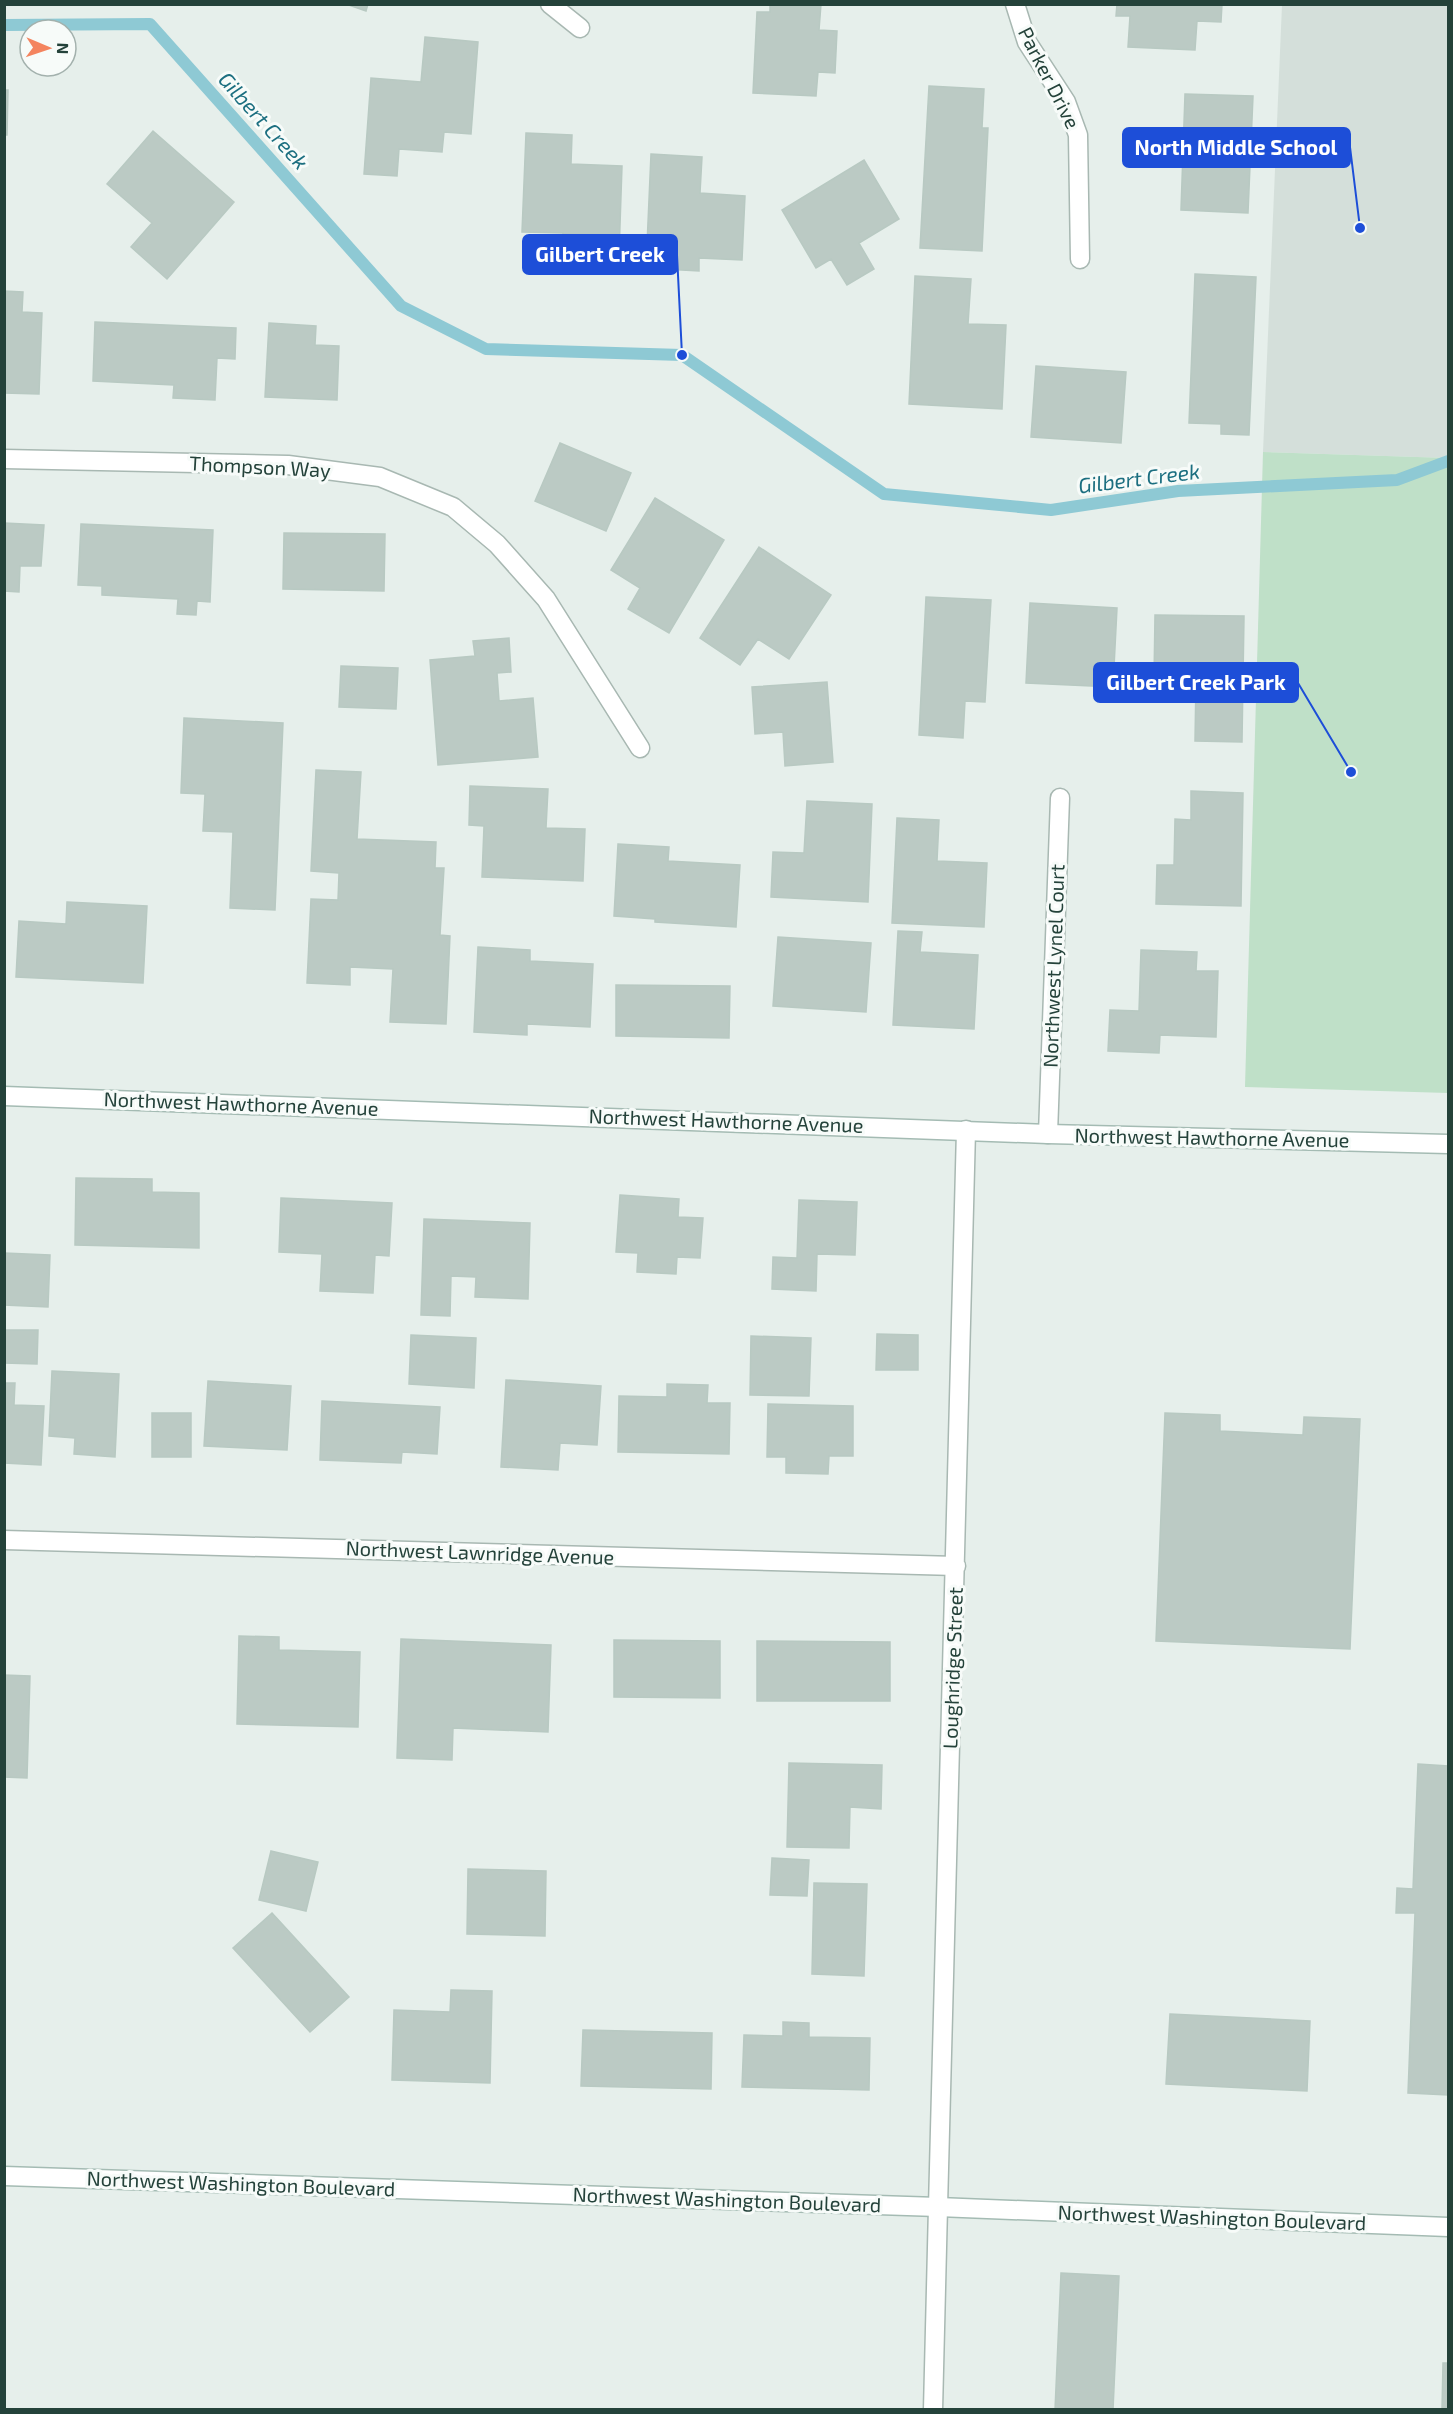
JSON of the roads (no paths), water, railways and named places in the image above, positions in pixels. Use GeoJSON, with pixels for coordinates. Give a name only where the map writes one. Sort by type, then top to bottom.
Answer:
{"type":"FeatureCollection","features":[{"type":"Feature","properties":{"kind":"street"},"geometry":{"type":"LineString","coordinates":[[550,4],[580,28]]}},
{"type":"Feature","properties":{"kind":"street","name":"Parker Drive"},"geometry":{"type":"LineString","coordinates":[[1015,4],[1027,42],[1066,102],[1078,135],[1080,260]]}},
{"type":"Feature","properties":{"kind":"street","name":"Thompson Way"},"geometry":{"type":"LineString","coordinates":[[4,459],[288,465],[380,477],[453,507],[497,544],[546,598],[640,748]]}},
{"type":"Feature","properties":{"kind":"street","name":"Northwest Lynel Court"},"geometry":{"type":"LineString","coordinates":[[1048,1134],[1060,798]]}},
{"type":"Feature","properties":{"kind":"street","name":"Northwest Hawthorne Avenue"},"geometry":{"type":"LineString","coordinates":[[4,1096],[1048,1134],[1449,1144]]}},
{"type":"Feature","properties":{"kind":"street","name":"Loughridge Street"},"geometry":{"type":"LineString","coordinates":[[933,2409],[966,1130]]}},
{"type":"Feature","properties":{"kind":"street","name":"Northwest Lawnridge Avenue"},"geometry":{"type":"LineString","coordinates":[[4,1540],[956,1566]]}},
{"type":"Feature","properties":{"kind":"street","name":"Northwest Washington Boulevard"},"geometry":{"type":"LineString","coordinates":[[4,2176],[938,2207],[1449,2227]]}},
{"type":"Feature","properties":{"kind":"waterway","name":"Gilbert Creek"},"geometry":{"type":"LineString","coordinates":[[4,25],[150,24],[401,306],[486,349],[682,355],[884,494],[1051,510],[1178,491],[1397,480],[1448,461]]}},
{"type":"Feature","properties":{"kind":"place","name":"North Middle School"},"geometry":{"type":"Point","coordinates":[1360,228]}},
{"type":"Feature","properties":{"kind":"place","name":"Gilbert Creek"},"geometry":{"type":"Point","coordinates":[682,355]}},
{"type":"Feature","properties":{"kind":"place","name":"Gilbert Creek Park"},"geometry":{"type":"Point","coordinates":[1351,772]}}]}
